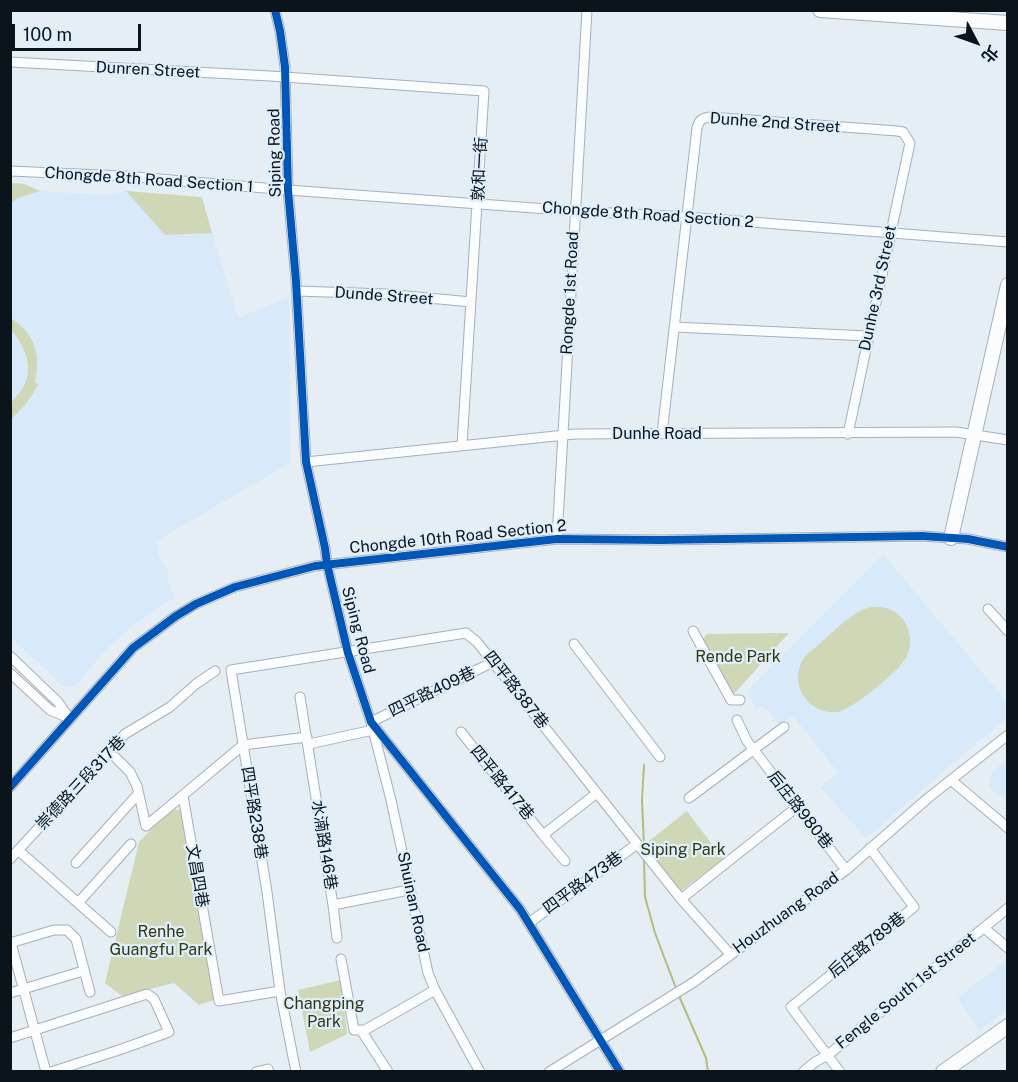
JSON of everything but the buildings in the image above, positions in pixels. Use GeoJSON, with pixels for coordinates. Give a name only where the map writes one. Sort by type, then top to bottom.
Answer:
{"type":"FeatureCollection","features":[{"type":"Feature","properties":{"kind":"street","name":"Siping Road"},"geometry":{"type":"LineString","coordinates":[[275,10],[286,77],[288,190],[297,291],[306,462],[348,653],[372,726],[529,923],[620,1071]]}},
{"type":"Feature","properties":{"kind":"street","name":"Rongde 1st Road"},"geometry":{"type":"LineString","coordinates":[[557,539],[587,10]]}},
{"type":"Feature","properties":{"kind":"street"},"geometry":{"type":"LineString","coordinates":[[820,10],[1008,23]]}},
{"type":"Feature","properties":{"kind":"street","name":"Dunren Street"},"geometry":{"type":"LineString","coordinates":[[10,62],[286,77]]}},
{"type":"Feature","properties":{"kind":"street","name":"敦和一街"},"geometry":{"type":"LineString","coordinates":[[286,77],[484,91],[462,445]]}},
{"type":"Feature","properties":{"kind":"street","name":"Dunhe 2nd Street"},"geometry":{"type":"LineString","coordinates":[[662,434],[698,122],[710,117],[897,131],[903,132],[910,142]]}},
{"type":"Feature","properties":{"kind":"street","name":"Dunhe 3rd Street"},"geometry":{"type":"LineString","coordinates":[[848,434],[910,142]]}},
{"type":"Feature","properties":{"kind":"street","name":"Chongde 8th Road Section 1"},"geometry":{"type":"LineString","coordinates":[[10,171],[124,176],[288,190]]}},
{"type":"Feature","properties":{"kind":"street","name":"Chongde 8th Road Section 2"},"geometry":{"type":"LineString","coordinates":[[288,190],[687,217],[1008,242]]}},
{"type":"Feature","properties":{"kind":"street"},"geometry":{"type":"LineString","coordinates":[[951,538],[1008,285]]}},
{"type":"Feature","properties":{"kind":"street","name":"Dunde Street"},"geometry":{"type":"LineString","coordinates":[[297,291],[386,294],[471,302]]}},
{"type":"Feature","properties":{"kind":"street"},"geometry":{"type":"LineString","coordinates":[[674,327],[868,336]]}},
{"type":"Feature","properties":{"kind":"street","name":"Dunhe Road"},"geometry":{"type":"LineString","coordinates":[[306,462],[562,435],[956,432],[1008,440]]}},
{"type":"Feature","properties":{"kind":"street","name":"Chongde 10th Road Section 2"},"geometry":{"type":"LineString","coordinates":[[10,787],[133,648],[196,604],[235,587],[327,564],[557,539],[660,540],[881,536],[951,538],[1008,547]]}},
{"type":"Feature","properties":{"kind":"street"},"geometry":{"type":"LineString","coordinates":[[988,609],[1008,631]]}},
{"type":"Feature","properties":{"kind":"street"},"geometry":{"type":"LineString","coordinates":[[693,631],[731,700],[740,700]]}},
{"type":"Feature","properties":{"kind":"street","name":"四平路387巷"},"geometry":{"type":"LineString","coordinates":[[348,653],[466,633],[477,642],[681,899],[730,954]]}},
{"type":"Feature","properties":{"kind":"street"},"geometry":{"type":"LineString","coordinates":[[574,644],[660,757]]}},
{"type":"Feature","properties":{"kind":"street","name":"四平路238巷"},"geometry":{"type":"LineString","coordinates":[[296,1071],[280,991],[267,892],[231,670],[348,653]]}},
{"type":"Feature","properties":{"kind":"street"},"geometry":{"type":"LineString","coordinates":[[10,656],[58,702],[69,718]]}},
{"type":"Feature","properties":{"kind":"street","name":"四平路409巷"},"geometry":{"type":"LineString","coordinates":[[243,745],[308,740],[372,726],[493,662]]}},
{"type":"Feature","properties":{"kind":"street","name":"崇德路三段317巷"},"geometry":{"type":"LineString","coordinates":[[10,859],[125,734],[170,707],[215,671]]}},
{"type":"Feature","properties":{"kind":"street"},"geometry":{"type":"LineString","coordinates":[[10,673],[50,710],[69,718]]}},
{"type":"Feature","properties":{"kind":"street","name":"水湳路146巷"},"geometry":{"type":"LineString","coordinates":[[300,697],[333,905],[409,890]]}},
{"type":"Feature","properties":{"kind":"street","name":"后庄路980巷"},"geometry":{"type":"LineString","coordinates":[[736,720],[747,741],[846,870]]}},
{"type":"Feature","properties":{"kind":"street","name":"Shuinan Road"},"geometry":{"type":"LineString","coordinates":[[372,726],[391,800],[428,973],[480,1071]]}},
{"type":"Feature","properties":{"kind":"street"},"geometry":{"type":"LineString","coordinates":[[689,798],[784,727]]}},
{"type":"Feature","properties":{"kind":"street","name":"四平路417巷"},"geometry":{"type":"LineString","coordinates":[[461,732],[565,861]]}},
{"type":"Feature","properties":{"kind":"street","name":"Houzhuang Road"},"geometry":{"type":"LineString","coordinates":[[549,1071],[694,982],[846,870],[951,780],[1008,735]]}},
{"type":"Feature","properties":{"kind":"street"},"geometry":{"type":"LineString","coordinates":[[115,757],[130,772],[137,786],[146,826],[243,745]]}},
{"type":"Feature","properties":{"kind":"street"},"geometry":{"type":"LineString","coordinates":[[951,780],[1008,828]]}},
{"type":"Feature","properties":{"kind":"street","name":"四平路417巷"},"geometry":{"type":"LineString","coordinates":[[543,835],[597,793]]}},
{"type":"Feature","properties":{"kind":"street"},"geometry":{"type":"LineString","coordinates":[[76,863],[138,794]]}},
{"type":"Feature","properties":{"kind":"street","name":"文昌四巷"},"geometry":{"type":"LineString","coordinates":[[183,796],[219,1001],[280,991]]}},
{"type":"Feature","properties":{"kind":"street"},"geometry":{"type":"LineString","coordinates":[[681,899],[797,807]]}},
{"type":"Feature","properties":{"kind":"street"},"geometry":{"type":"LineString","coordinates":[[78,903],[131,844]]}},
{"type":"Feature","properties":{"kind":"street","name":"四平路473巷"},"geometry":{"type":"LineString","coordinates":[[529,923],[637,844]]}},
{"type":"Feature","properties":{"kind":"street","name":"后庄路789巷"},"geometry":{"type":"LineString","coordinates":[[828,1055],[790,1007],[914,907],[870,848]]}},
{"type":"Feature","properties":{"kind":"street"},"geometry":{"type":"LineString","coordinates":[[18,850],[111,932]]}},
{"type":"Feature","properties":{"kind":"street"},"geometry":{"type":"LineString","coordinates":[[333,905],[338,938]]}},
{"type":"Feature","properties":{"kind":"street","name":"Fengle South 1st Street"},"geometry":{"type":"LineString","coordinates":[[803,1071],[828,1055],[1008,908]]}},
{"type":"Feature","properties":{"kind":"street"},"geometry":{"type":"LineString","coordinates":[[984,927],[1008,948]]}},
{"type":"Feature","properties":{"kind":"street"},"geometry":{"type":"LineString","coordinates":[[46,1071],[11,943],[54,930],[67,930],[76,939],[90,992]]}},
{"type":"Feature","properties":{"kind":"street"},"geometry":{"type":"LineString","coordinates":[[341,959],[354,1030],[365,1030],[435,990]]}},
{"type":"Feature","properties":{"kind":"street"},"geometry":{"type":"LineString","coordinates":[[10,993],[83,970]]}},
{"type":"Feature","properties":{"kind":"street"},"geometry":{"type":"LineString","coordinates":[[10,1038],[147,994],[154,999],[169,1032],[51,1071]]}},
{"type":"Feature","properties":{"kind":"street"},"geometry":{"type":"LineString","coordinates":[[943,1071],[1008,1026]]}},
{"type":"Feature","properties":{"kind":"street"},"geometry":{"type":"LineString","coordinates":[[361,1030],[388,1071]]}},
{"type":"Feature","properties":{"kind":"street"},"geometry":{"type":"LineString","coordinates":[[828,1055],[840,1071]]}},
{"type":"Feature","properties":{"kind":"street"},"geometry":{"type":"LineString","coordinates":[[256,1071],[268,1070]]}},
{"type":"Feature","properties":{"kind":"shaded area"},"geometry":{"type":"Polygon","coordinates":[[[40,191],[107,195],[126,191],[165,235],[212,233],[238,318],[289,297],[290,463],[156,541],[158,553],[169,573],[167,577],[174,597],[132,626],[105,651],[75,687],[63,686],[11,637],[10,203],[40,191]]]}},
{"type":"Feature","properties":{"kind":"shaded area"},"geometry":{"type":"Polygon","coordinates":[[[883,554],[1007,702],[1007,717],[866,838],[820,787],[838,772],[793,716],[779,725],[769,710],[756,708],[747,692],[883,554]]]}},
{"type":"Feature","properties":{"kind":"shaded area"},"geometry":{"type":"Polygon","coordinates":[[[1007,758],[1007,802],[989,788],[991,774],[1007,758]]]}},
{"type":"Feature","properties":{"kind":"shaded area"},"geometry":{"type":"Polygon","coordinates":[[[1007,959],[1007,1010],[979,1031],[958,998],[1007,959]]]}},
{"type":"Feature","properties":{"kind":"green space"},"geometry":{"type":"Polygon","coordinates":[[[10,183],[24,184],[40,191],[18,198],[11,203],[10,183]]]}},
{"type":"Feature","properties":{"kind":"green space"},"geometry":{"type":"Polygon","coordinates":[[[126,191],[202,197],[212,233],[165,235],[126,191]]]}},
{"type":"Feature","properties":{"kind":"green space"},"geometry":{"type":"Polygon","coordinates":[[[11,318],[31,338],[37,362],[35,382],[38,384],[33,394],[11,419],[12,402],[21,392],[27,379],[28,364],[20,342],[11,330],[11,318]]]}},
{"type":"Feature","properties":{"kind":"green space"},"geometry":{"type":"Polygon","coordinates":[[[872,607],[890,610],[904,621],[910,638],[907,656],[886,679],[844,710],[827,712],[818,709],[805,698],[800,690],[798,672],[802,660],[850,618],[872,607]]]}},
{"type":"Feature","properties":{"kind":"green space","name":"Rende Park"},"geometry":{"type":"Polygon","coordinates":[[[789,633],[732,696],[702,640],[707,634],[789,633]]]}},
{"type":"Feature","properties":{"kind":"green space","name":"Renhe Guangfu Park"},"geometry":{"type":"Polygon","coordinates":[[[171,809],[182,810],[214,1000],[199,1005],[174,983],[122,996],[105,983],[139,842],[171,809]]]}},
{"type":"Feature","properties":{"kind":"green space","name":"Siping Park"},"geometry":{"type":"Polygon","coordinates":[[[687,811],[723,859],[681,891],[644,845],[687,811]]]}},
{"type":"Feature","properties":{"kind":"green space","name":"Changping Park"},"geometry":{"type":"Polygon","coordinates":[[[341,980],[347,1034],[310,1052],[298,990],[341,980]]]}},
{"type":"Feature","properties":{"kind":"waterway"},"geometry":{"type":"LineString","coordinates":[[644,765],[642,800],[644,846]]}},
{"type":"Feature","properties":{"kind":"waterway"},"geometry":{"type":"LineString","coordinates":[[644,858],[645,897],[655,933],[677,991]]}},
{"type":"Feature","properties":{"kind":"waterway"},"geometry":{"type":"LineString","coordinates":[[679,996],[706,1058],[708,1072]]}},
{"type":"Feature","properties":{"kind":"cycle path"},"geometry":{"type":"LineString","coordinates":[[275,10],[285,67],[288,190],[296,281],[306,462],[348,653],[371,722],[520,909],[620,1072]]}},
{"type":"Feature","properties":{"kind":"cycle path"},"geometry":{"type":"LineString","coordinates":[[10,787],[133,648],[176,616],[196,604],[235,587],[315,566],[557,539],[660,540],[922,536],[968,539],[1008,547]]}}]}
